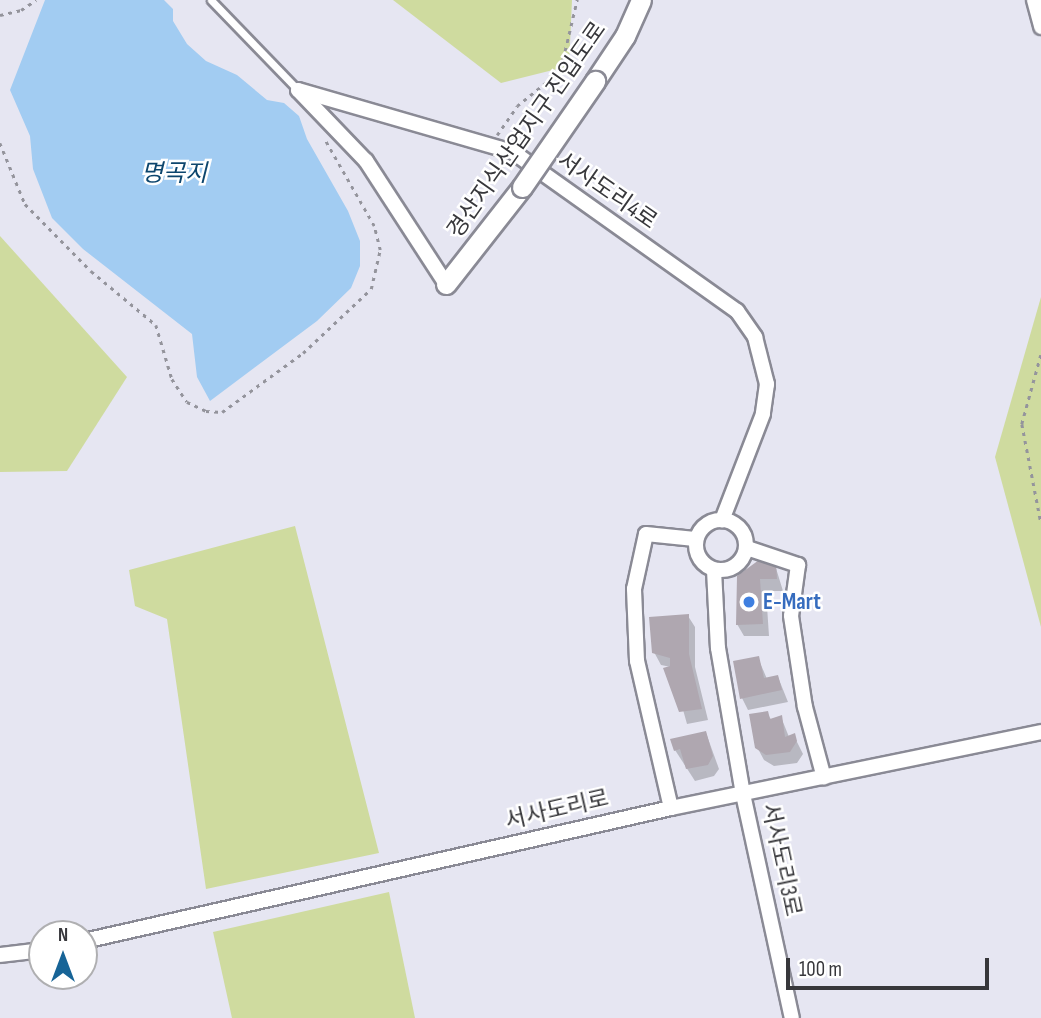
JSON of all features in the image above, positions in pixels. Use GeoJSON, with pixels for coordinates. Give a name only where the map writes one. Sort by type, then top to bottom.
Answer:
{"type":"FeatureCollection","features":[{"type":"Feature","properties":{"kind":"street","name":"경산지식산업지구 진입도로"},"geometry":{"type":"LineString","coordinates":[[446,284],[523,187],[625,36],[641,0]]}},
{"type":"Feature","properties":{"kind":"street"},"geometry":{"type":"LineString","coordinates":[[1034,0],[1041,27]]}},
{"type":"Feature","properties":{"kind":"street","name":"서사도리4로"},"geometry":{"type":"LineString","coordinates":[[298,90],[513,152],[737,311],[755,337],[767,384],[763,414],[722,520]]}},
{"type":"Feature","properties":{"kind":"street"},"geometry":{"type":"LineString","coordinates":[[298,90],[366,161],[446,284]]}},
{"type":"Feature","properties":{"kind":"street"},"geometry":{"type":"LineString","coordinates":[[722,520],[743,532],[747,548],[732,569],[714,570],[701,560],[695,539],[707,524],[722,520]]}},
{"type":"Feature","properties":{"kind":"street"},"geometry":{"type":"LineString","coordinates":[[671,808],[637,661],[635,589],[646,534],[695,539]]}},
{"type":"Feature","properties":{"kind":"street"},"geometry":{"type":"LineString","coordinates":[[747,548],[799,565],[791,616],[804,708],[824,778]]}},
{"type":"Feature","properties":{"kind":"street"},"geometry":{"type":"LineString","coordinates":[[714,570],[718,648],[743,794]]}},
{"type":"Feature","properties":{"kind":"street","name":"서사도리로"},"geometry":{"type":"LineString","coordinates":[[98,938],[671,808],[1041,732]]}},
{"type":"Feature","properties":{"kind":"street","name":"서사도리3로"},"geometry":{"type":"LineString","coordinates":[[743,794],[792,1018]]}},
{"type":"Feature","properties":{"kind":"street"},"geometry":{"type":"LineString","coordinates":[[0,955],[28,952]]}},
{"type":"Feature","properties":{"kind":"lane"},"geometry":{"type":"LineString","coordinates":[[211,0],[298,90]]}},
{"type":"Feature","properties":{"kind":"path"},"geometry":{"type":"LineString","coordinates":[[0,15],[21,10],[36,0]]}},
{"type":"Feature","properties":{"kind":"path"},"geometry":{"type":"LineString","coordinates":[[492,144],[517,106],[548,81],[563,59],[577,0]]}},
{"type":"Feature","properties":{"kind":"path"},"geometry":{"type":"LineString","coordinates":[[0,143],[25,204],[90,271],[156,325],[172,379],[187,402],[206,411],[222,412],[303,353],[371,289],[380,250],[373,226],[323,137]]}},
{"type":"Feature","properties":{"kind":"path"},"geometry":{"type":"LineString","coordinates":[[1041,355],[1022,424],[1041,523]]}},
{"type":"Feature","properties":{"kind":"green space"},"geometry":{"type":"Polygon","coordinates":[[[393,0],[572,0],[569,66],[501,83],[393,0]]]}},
{"type":"Feature","properties":{"kind":"green space"},"geometry":{"type":"Polygon","coordinates":[[[0,236],[127,377],[67,471],[0,472],[0,236]]]}},
{"type":"Feature","properties":{"kind":"green space"},"geometry":{"type":"Polygon","coordinates":[[[1041,297],[1041,627],[995,457],[1041,297]]]}},
{"type":"Feature","properties":{"kind":"green space"},"geometry":{"type":"Polygon","coordinates":[[[295,526],[379,853],[206,889],[167,619],[135,606],[129,570],[295,526]]]}},
{"type":"Feature","properties":{"kind":"green space"},"geometry":{"type":"Polygon","coordinates":[[[389,892],[415,1018],[232,1018],[213,932],[389,892]]]}},
{"type":"Feature","properties":{"kind":"water","name":"명곡지"},"geometry":{"type":"Polygon","coordinates":[[[45,0],[164,0],[173,9],[173,21],[187,44],[206,61],[237,75],[267,100],[284,103],[299,116],[307,139],[348,211],[360,241],[360,266],[351,288],[317,321],[210,401],[197,377],[192,334],[83,249],[52,218],[33,169],[30,136],[10,90],[45,0]]]}},
{"type":"Feature","properties":{"kind":"building","name":"E-Mart"},"geometry":{"type":"Polygon","coordinates":[[[759,560],[776,564],[777,579],[760,579],[763,624],[736,625],[737,576],[759,560]]]}},
{"type":"Feature","properties":{"kind":"building"},"geometry":{"type":"Polygon","coordinates":[[[689,614],[689,654],[702,709],[679,712],[663,668],[670,666],[670,658],[652,653],[649,617],[689,614]]]}},
{"type":"Feature","properties":{"kind":"building"},"geometry":{"type":"Polygon","coordinates":[[[759,656],[764,678],[778,675],[782,690],[740,699],[733,661],[759,656]]]}},
{"type":"Feature","properties":{"kind":"building"},"geometry":{"type":"Polygon","coordinates":[[[768,711],[770,719],[782,715],[785,737],[795,733],[797,741],[790,752],[766,755],[755,748],[749,714],[768,711]]]}},
{"type":"Feature","properties":{"kind":"building"},"geometry":{"type":"Polygon","coordinates":[[[706,731],[713,756],[708,765],[686,769],[680,749],[674,751],[670,739],[706,731]]]}},
{"type":"Feature","properties":{"kind":"place","name":"E-Mart"},"geometry":{"type":"Point","coordinates":[749,602]}}]}
